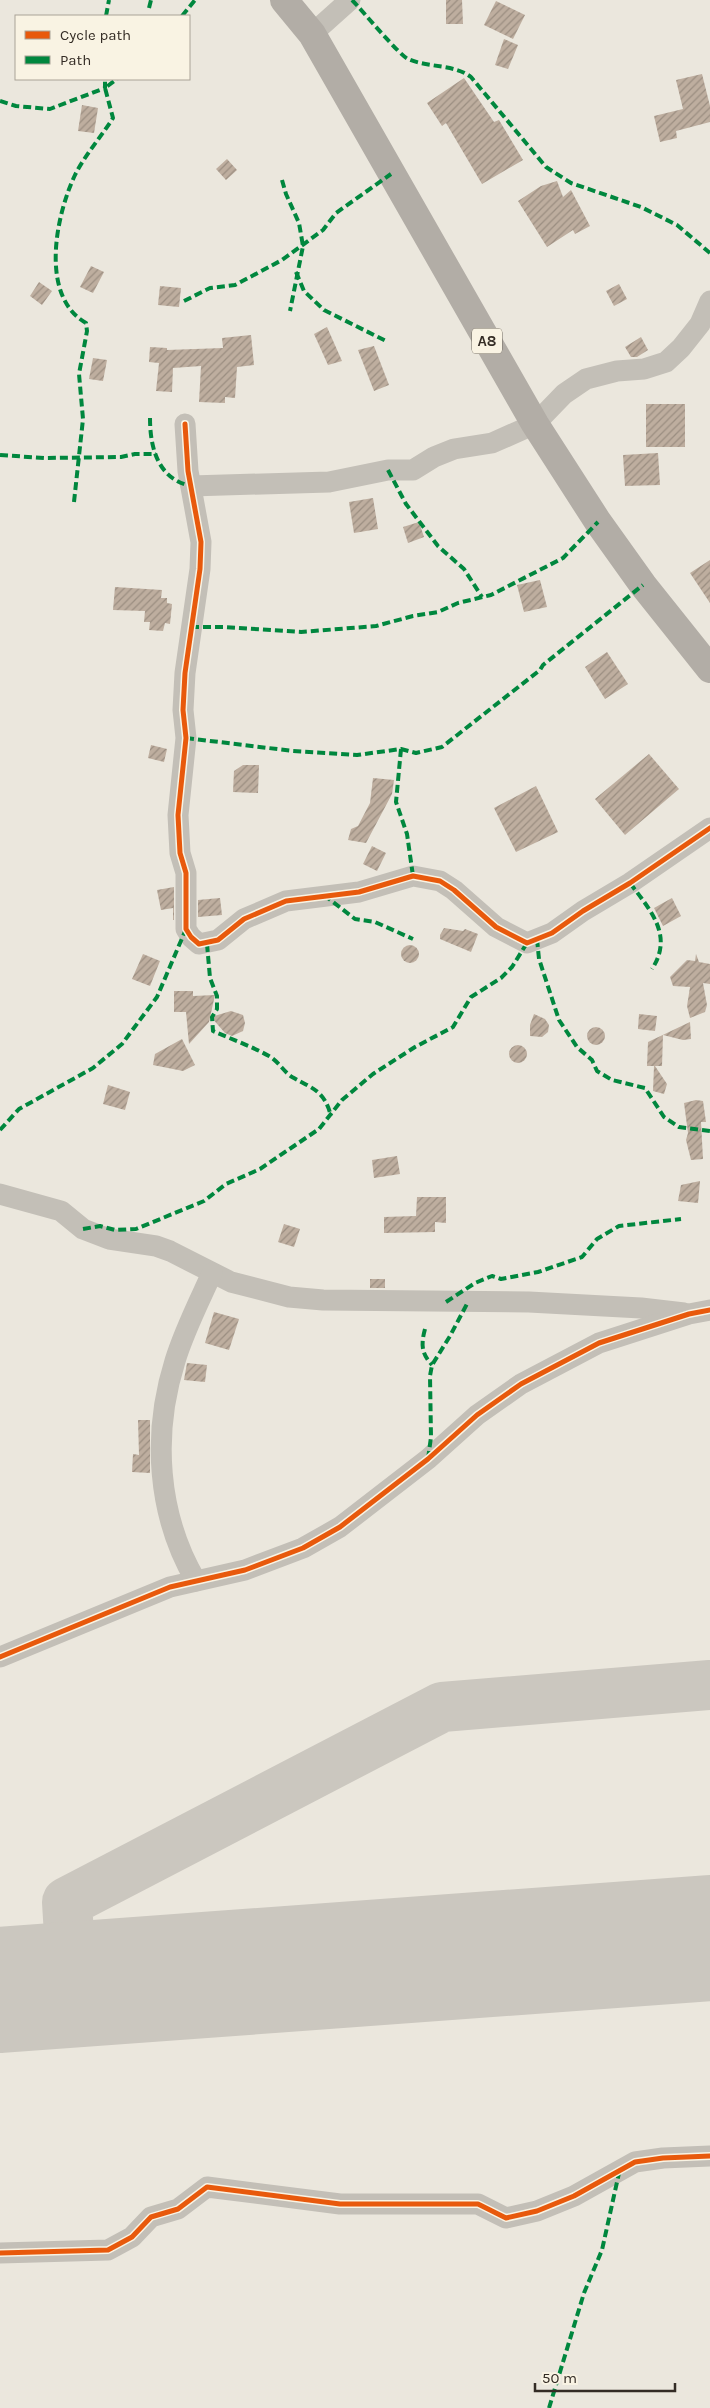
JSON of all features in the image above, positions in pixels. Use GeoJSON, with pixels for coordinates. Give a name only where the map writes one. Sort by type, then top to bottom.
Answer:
{"type":"FeatureCollection","features":[{"type":"Feature","properties":{"kind":"main road","name":"A8"},"geometry":{"type":"LineString","coordinates":[[284,0],[312,34],[535,424],[598,522],[643,585],[706,657]]}},
{"type":"Feature","properties":{"kind":"street"},"geometry":{"type":"LineString","coordinates":[[312,34],[350,0]]}},
{"type":"Feature","properties":{"kind":"street"},"geometry":{"type":"LineString","coordinates":[[192,486],[329,482],[388,470],[413,470],[454,449],[492,443],[535,424],[564,394],[586,379],[617,372],[644,369],[666,362],[681,348],[700,324],[710,302]]}},
{"type":"Feature","properties":{"kind":"street"},"geometry":{"type":"LineString","coordinates":[[185,424],[188,471],[201,542],[200,569],[184,680],[183,710],[186,738],[178,826],[180,853],[186,873],[186,929],[190,937],[199,944],[218,940],[244,919],[286,901],[359,892],[412,876],[440,881],[454,890],[496,927],[527,943],[552,933],[583,911],[630,883],[710,828]]}},
{"type":"Feature","properties":{"kind":"street"},"geometry":{"type":"LineString","coordinates":[[0,1194],[61,1211],[83,1229],[109,1239],[156,1246],[170,1251],[231,1282],[290,1297],[323,1300],[511,1301],[700,1312]]}},
{"type":"Feature","properties":{"kind":"street"},"geometry":{"type":"LineString","coordinates":[[196,1581],[184,1560],[176,1540],[163,1492],[160,1442],[166,1393],[175,1359],[212,1273]]}},
{"type":"Feature","properties":{"kind":"street"},"geometry":{"type":"LineString","coordinates":[[0,1657],[170,1587],[245,1570],[303,1548],[340,1527],[428,1459],[477,1415],[521,1384],[599,1343],[700,1312]]}},
{"type":"Feature","properties":{"kind":"street"},"geometry":{"type":"LineString","coordinates":[[0,2252],[108,2250],[132,2237],[152,2217],[178,2208],[207,2188],[340,2204],[478,2204],[506,2218],[537,2211],[574,2196],[635,2162],[663,2158],[710,2156]]}},
{"type":"Feature","properties":{"kind":"building"},"geometry":{"type":"Polygon","coordinates":[[[446,0],[462,0],[463,24],[446,24],[446,0]]]}},
{"type":"Feature","properties":{"kind":"building"},"geometry":{"type":"Polygon","coordinates":[[[496,1],[525,15],[513,39],[484,25],[496,1]]]}},
{"type":"Feature","properties":{"kind":"building"},"geometry":{"type":"Polygon","coordinates":[[[504,39],[518,45],[508,69],[495,65],[504,39]]]}},
{"type":"Feature","properties":{"kind":"building"},"geometry":{"type":"Polygon","coordinates":[[[702,74],[710,106],[710,122],[676,131],[677,138],[660,142],[654,116],[683,109],[676,80],[702,74]]]}},
{"type":"Feature","properties":{"kind":"building"},"geometry":{"type":"Polygon","coordinates":[[[464,78],[494,122],[499,120],[523,160],[482,184],[446,123],[442,126],[427,103],[464,78]]]}},
{"type":"Feature","properties":{"kind":"building"},"geometry":{"type":"Polygon","coordinates":[[[82,105],[98,108],[94,133],[78,131],[82,105]]]}},
{"type":"Feature","properties":{"kind":"building"},"geometry":{"type":"Polygon","coordinates":[[[227,159],[237,170],[226,180],[216,169],[227,159]]]}},
{"type":"Feature","properties":{"kind":"building"},"geometry":{"type":"Polygon","coordinates":[[[557,181],[563,197],[571,190],[590,226],[575,234],[573,230],[547,247],[518,201],[541,186],[557,181]]]}},
{"type":"Feature","properties":{"kind":"building"},"geometry":{"type":"Polygon","coordinates":[[[91,266],[104,272],[93,293],[80,287],[91,266]]]}},
{"type":"Feature","properties":{"kind":"building"},"geometry":{"type":"Polygon","coordinates":[[[39,282],[52,291],[42,305],[30,296],[39,282]]]}},
{"type":"Feature","properties":{"kind":"building"},"geometry":{"type":"Polygon","coordinates":[[[619,284],[627,299],[614,306],[606,291],[619,284]]]}},
{"type":"Feature","properties":{"kind":"building"},"geometry":{"type":"Polygon","coordinates":[[[160,286],[181,288],[179,307],[158,305],[160,286]]]}},
{"type":"Feature","properties":{"kind":"building"},"geometry":{"type":"Polygon","coordinates":[[[327,327],[342,361],[328,365],[314,334],[327,327]]]}},
{"type":"Feature","properties":{"kind":"building"},"geometry":{"type":"Polygon","coordinates":[[[251,335],[254,365],[237,367],[235,398],[225,397],[225,403],[199,402],[201,366],[173,368],[172,392],[156,391],[159,363],[149,362],[150,347],[167,348],[167,350],[223,348],[222,338],[251,335]]]}},
{"type":"Feature","properties":{"kind":"building"},"geometry":{"type":"Polygon","coordinates":[[[641,337],[648,350],[637,357],[631,357],[625,347],[641,337]]]}},
{"type":"Feature","properties":{"kind":"building"},"geometry":{"type":"Polygon","coordinates":[[[374,346],[389,385],[374,391],[358,350],[374,346]]]}},
{"type":"Feature","properties":{"kind":"building"},"geometry":{"type":"Polygon","coordinates":[[[93,358],[107,360],[103,381],[89,379],[93,358]]]}},
{"type":"Feature","properties":{"kind":"building"},"geometry":{"type":"Polygon","coordinates":[[[646,404],[685,404],[685,447],[646,447],[646,404]]]}},
{"type":"Feature","properties":{"kind":"building"},"geometry":{"type":"Polygon","coordinates":[[[658,453],[660,485],[625,486],[623,455],[658,453]]]}},
{"type":"Feature","properties":{"kind":"building"},"geometry":{"type":"Polygon","coordinates":[[[373,498],[378,529],[354,533],[349,502],[373,498]]]}},
{"type":"Feature","properties":{"kind":"building"},"geometry":{"type":"Polygon","coordinates":[[[419,522],[424,537],[408,543],[403,527],[419,522]]]}},
{"type":"Feature","properties":{"kind":"building"},"geometry":{"type":"Polygon","coordinates":[[[710,560],[710,603],[690,573],[710,560]]]}},
{"type":"Feature","properties":{"kind":"building"},"geometry":{"type":"Polygon","coordinates":[[[540,580],[547,607],[524,612],[517,585],[540,580]]]}},
{"type":"Feature","properties":{"kind":"building"},"geometry":{"type":"Polygon","coordinates":[[[115,587],[162,590],[161,598],[167,598],[167,603],[172,604],[170,624],[165,623],[163,631],[149,630],[150,622],[144,622],[145,611],[113,610],[115,587]]]}},
{"type":"Feature","properties":{"kind":"building"},"geometry":{"type":"Polygon","coordinates":[[[607,652],[628,684],[605,699],[585,667],[607,652]]]}},
{"type":"Feature","properties":{"kind":"building"},"geometry":{"type":"Polygon","coordinates":[[[151,745],[167,749],[164,762],[148,758],[151,745]]]}},
{"type":"Feature","properties":{"kind":"building"},"geometry":{"type":"Polygon","coordinates":[[[649,754],[679,789],[625,835],[595,799],[649,754]]]}},
{"type":"Feature","properties":{"kind":"building"},"geometry":{"type":"Polygon","coordinates":[[[243,765],[259,765],[258,793],[233,792],[234,771],[243,765]]]}},
{"type":"Feature","properties":{"kind":"building"},"geometry":{"type":"Polygon","coordinates":[[[373,778],[394,780],[392,794],[366,843],[348,840],[351,829],[358,826],[370,803],[373,778]]]}},
{"type":"Feature","properties":{"kind":"building"},"geometry":{"type":"Polygon","coordinates":[[[536,786],[558,832],[516,852],[494,808],[536,786]]]}},
{"type":"Feature","properties":{"kind":"building"},"geometry":{"type":"Polygon","coordinates":[[[372,846],[386,853],[377,871],[363,864],[372,846]]]}},
{"type":"Feature","properties":{"kind":"building"},"geometry":{"type":"Polygon","coordinates":[[[174,887],[173,920],[173,908],[161,910],[157,890],[174,887]]]}},
{"type":"Feature","properties":{"kind":"building"},"geometry":{"type":"Polygon","coordinates":[[[220,898],[222,915],[198,917],[198,900],[220,898]]]}},
{"type":"Feature","properties":{"kind":"building"},"geometry":{"type":"Polygon","coordinates":[[[672,898],[681,916],[663,926],[654,908],[672,898]]]}},
{"type":"Feature","properties":{"kind":"building"},"geometry":{"type":"Polygon","coordinates":[[[444,928],[463,931],[465,929],[478,934],[471,952],[440,939],[444,928]]]}},
{"type":"Feature","properties":{"kind":"building"},"geometry":{"type":"Polygon","coordinates":[[[410,945],[418,950],[419,954],[414,962],[410,963],[402,958],[401,954],[406,946],[410,945]]]}},
{"type":"Feature","properties":{"kind":"building"},"geometry":{"type":"Polygon","coordinates":[[[143,954],[160,961],[150,986],[132,979],[143,954]]]}},
{"type":"Feature","properties":{"kind":"building"},"geometry":{"type":"Polygon","coordinates":[[[696,954],[699,962],[710,964],[710,984],[703,983],[707,1005],[705,1012],[690,1018],[687,1006],[690,987],[673,986],[670,977],[687,960],[695,961],[696,954]]]}},
{"type":"Feature","properties":{"kind":"building"},"geometry":{"type":"Polygon","coordinates":[[[174,991],[193,991],[193,996],[215,995],[209,1022],[189,1044],[186,1012],[174,1012],[174,991]]]}},
{"type":"Feature","properties":{"kind":"building"},"geometry":{"type":"Polygon","coordinates":[[[231,1011],[243,1015],[245,1023],[243,1031],[232,1036],[225,1033],[211,1017],[231,1011]]]}},
{"type":"Feature","properties":{"kind":"building"},"geometry":{"type":"Polygon","coordinates":[[[534,1014],[545,1019],[549,1025],[548,1032],[542,1037],[530,1036],[530,1025],[534,1014]]]}},
{"type":"Feature","properties":{"kind":"building"},"geometry":{"type":"Polygon","coordinates":[[[639,1014],[657,1016],[655,1031],[638,1029],[639,1014]]]}},
{"type":"Feature","properties":{"kind":"building"},"geometry":{"type":"Polygon","coordinates":[[[690,1022],[691,1039],[683,1040],[663,1035],[662,1066],[655,1066],[667,1084],[664,1094],[653,1091],[654,1066],[647,1066],[648,1042],[690,1022]]]}},
{"type":"Feature","properties":{"kind":"building"},"geometry":{"type":"Polygon","coordinates":[[[592,1027],[600,1027],[605,1032],[603,1043],[592,1045],[587,1040],[587,1032],[592,1027]]]}},
{"type":"Feature","properties":{"kind":"building"},"geometry":{"type":"Polygon","coordinates":[[[182,1039],[195,1065],[183,1071],[153,1065],[155,1054],[182,1039]]]}},
{"type":"Feature","properties":{"kind":"building"},"geometry":{"type":"Polygon","coordinates":[[[518,1045],[524,1048],[527,1054],[524,1060],[518,1063],[512,1060],[509,1054],[512,1048],[518,1045]]]}},
{"type":"Feature","properties":{"kind":"building"},"geometry":{"type":"Polygon","coordinates":[[[108,1085],[130,1092],[125,1110],[103,1104],[108,1085]]]}},
{"type":"Feature","properties":{"kind":"building"},"geometry":{"type":"Polygon","coordinates":[[[696,1100],[703,1101],[706,1122],[701,1122],[703,1159],[691,1160],[686,1140],[688,1133],[684,1103],[696,1100]]]}},
{"type":"Feature","properties":{"kind":"building"},"geometry":{"type":"Polygon","coordinates":[[[397,1156],[400,1174],[374,1178],[372,1160],[397,1156]]]}},
{"type":"Feature","properties":{"kind":"building"},"geometry":{"type":"Polygon","coordinates":[[[700,1181],[698,1203],[678,1201],[681,1185],[700,1181]]]}},
{"type":"Feature","properties":{"kind":"building"},"geometry":{"type":"Polygon","coordinates":[[[417,1197],[446,1197],[446,1223],[435,1222],[435,1232],[384,1233],[384,1217],[416,1216],[417,1197]]]}},
{"type":"Feature","properties":{"kind":"building"},"geometry":{"type":"Polygon","coordinates":[[[284,1224],[300,1229],[294,1247],[278,1242],[284,1224]]]}},
{"type":"Feature","properties":{"kind":"building"},"geometry":{"type":"Polygon","coordinates":[[[370,1279],[385,1279],[385,1288],[370,1288],[370,1279]]]}},
{"type":"Feature","properties":{"kind":"building"},"geometry":{"type":"Polygon","coordinates":[[[214,1312],[239,1319],[229,1350],[205,1343],[214,1312]]]}},
{"type":"Feature","properties":{"kind":"building"},"geometry":{"type":"Polygon","coordinates":[[[187,1363],[207,1365],[205,1382],[184,1380],[187,1363]]]}},
{"type":"Feature","properties":{"kind":"building"},"geometry":{"type":"Polygon","coordinates":[[[138,1420],[150,1420],[150,1473],[132,1472],[133,1454],[139,1455],[138,1420]]]}},
{"type":"Feature","properties":{"kind":"taxiway"},"geometry":{"type":"LineString","coordinates":[[72,1985],[67,1902],[442,1707],[710,1685]]}},
{"type":"Feature","properties":{"kind":"runway"},"geometry":{"type":"LineString","coordinates":[[0,1990],[710,1938]]}},
{"type":"Feature","properties":{"kind":"marked path"},"geometry":{"type":"LineString","coordinates":[[106,15],[109,0]]}},
{"type":"Feature","properties":{"kind":"marked path"},"geometry":{"type":"LineString","coordinates":[[149,8],[151,0]]}},
{"type":"Feature","properties":{"kind":"marked path"},"geometry":{"type":"LineString","coordinates":[[183,15],[195,0]]}},
{"type":"Feature","properties":{"kind":"marked path"},"geometry":{"type":"LineString","coordinates":[[352,0],[403,56],[416,62],[457,70],[471,77],[546,167],[571,183],[641,207],[677,225],[710,253]]}},
{"type":"Feature","properties":{"kind":"marked path"},"geometry":{"type":"LineString","coordinates":[[0,101],[16,106],[50,109],[105,88],[105,80]]}},
{"type":"Feature","properties":{"kind":"marked path"},"geometry":{"type":"LineString","coordinates":[[74,502],[83,419],[79,374],[87,331],[86,323],[71,311],[62,294],[57,275],[58,232],[62,211],[75,175],[83,160],[113,118],[105,88],[116,80]]}},
{"type":"Feature","properties":{"kind":"marked path"},"geometry":{"type":"LineString","coordinates":[[184,301],[210,288],[235,285],[282,260],[323,230],[336,213],[391,174]]}},
{"type":"Feature","properties":{"kind":"marked path"},"geometry":{"type":"LineString","coordinates":[[282,180],[299,223],[303,246],[290,311]]}},
{"type":"Feature","properties":{"kind":"marked path"},"geometry":{"type":"LineString","coordinates":[[296,272],[304,291],[324,310],[388,342]]}},
{"type":"Feature","properties":{"kind":"marked path"},"geometry":{"type":"LineString","coordinates":[[150,418],[154,451],[158,461],[171,477],[191,486]]}},
{"type":"Feature","properties":{"kind":"marked path"},"geometry":{"type":"LineString","coordinates":[[0,455],[44,458],[121,457],[135,454],[156,454]]}},
{"type":"Feature","properties":{"kind":"marked path"},"geometry":{"type":"LineString","coordinates":[[388,470],[406,504],[438,546],[464,569],[482,597]]}},
{"type":"Feature","properties":{"kind":"marked path"},"geometry":{"type":"LineString","coordinates":[[191,627],[225,627],[301,632],[376,626],[413,616],[438,612],[458,603],[491,595],[563,558],[598,522]]}},
{"type":"Feature","properties":{"kind":"marked path"},"geometry":{"type":"LineString","coordinates":[[186,738],[293,751],[357,755],[401,749],[416,753],[442,747],[540,670],[543,665],[643,585]]}},
{"type":"Feature","properties":{"kind":"marked path"},"geometry":{"type":"LineString","coordinates":[[401,749],[396,802],[407,834],[413,876]]}},
{"type":"Feature","properties":{"kind":"marked path"},"geometry":{"type":"LineString","coordinates":[[630,883],[652,913],[660,934],[661,945],[652,969]]}},
{"type":"Feature","properties":{"kind":"marked path"},"geometry":{"type":"LineString","coordinates":[[324,895],[355,919],[375,922],[413,939]]}},
{"type":"Feature","properties":{"kind":"marked path"},"geometry":{"type":"LineString","coordinates":[[0,1130],[19,1109],[93,1068],[122,1044],[157,997],[186,929]]}},
{"type":"Feature","properties":{"kind":"marked path"},"geometry":{"type":"LineString","coordinates":[[537,939],[539,959],[559,1020],[577,1047],[592,1060],[597,1071],[612,1080],[645,1088],[664,1117],[679,1127],[710,1131]]}},
{"type":"Feature","properties":{"kind":"marked path"},"geometry":{"type":"LineString","coordinates":[[83,1229],[100,1226],[115,1230],[136,1229],[204,1201],[226,1184],[260,1169],[319,1129],[342,1100],[373,1074],[415,1047],[453,1027],[471,997],[501,978],[512,967],[527,943]]}},
{"type":"Feature","properties":{"kind":"marked path"},"geometry":{"type":"LineString","coordinates":[[207,944],[210,978],[217,996],[217,1009],[212,1017],[213,1031],[272,1058],[289,1075],[317,1091],[325,1101],[331,1116]]}},
{"type":"Feature","properties":{"kind":"marked path"},"geometry":{"type":"LineString","coordinates":[[446,1302],[475,1283],[492,1276],[501,1279],[538,1272],[582,1257],[597,1239],[619,1226],[681,1219]]}},
{"type":"Feature","properties":{"kind":"marked path"},"geometry":{"type":"LineString","coordinates":[[428,1459],[431,1437],[430,1376],[432,1365],[468,1302]]}},
{"type":"Feature","properties":{"kind":"marked path"},"geometry":{"type":"LineString","coordinates":[[425,1329],[423,1348],[432,1365]]}},
{"type":"Feature","properties":{"kind":"marked path"},"geometry":{"type":"LineString","coordinates":[[549,2408],[584,2293],[602,2250],[619,2173]]}},
{"type":"Feature","properties":{"kind":"cycle path"},"geometry":{"type":"LineString","coordinates":[[185,424],[188,471],[201,542],[200,569],[185,673],[183,710],[186,738],[178,815],[180,853],[186,873],[186,929],[199,944],[218,940],[244,919],[286,901],[359,892],[413,876],[440,881],[454,890],[496,927],[527,943],[552,933],[583,911],[630,883],[710,828]]}},
{"type":"Feature","properties":{"kind":"cycle path"},"geometry":{"type":"LineString","coordinates":[[0,1657],[170,1587],[245,1570],[303,1548],[340,1527],[428,1459],[477,1415],[521,1384],[599,1343],[689,1314],[710,1310]]}},
{"type":"Feature","properties":{"kind":"cycle path"},"geometry":{"type":"LineString","coordinates":[[0,2253],[108,2250],[132,2237],[151,2217],[178,2209],[207,2187],[340,2204],[478,2204],[506,2218],[537,2211],[574,2196],[635,2162],[663,2158],[710,2156]]}}]}
